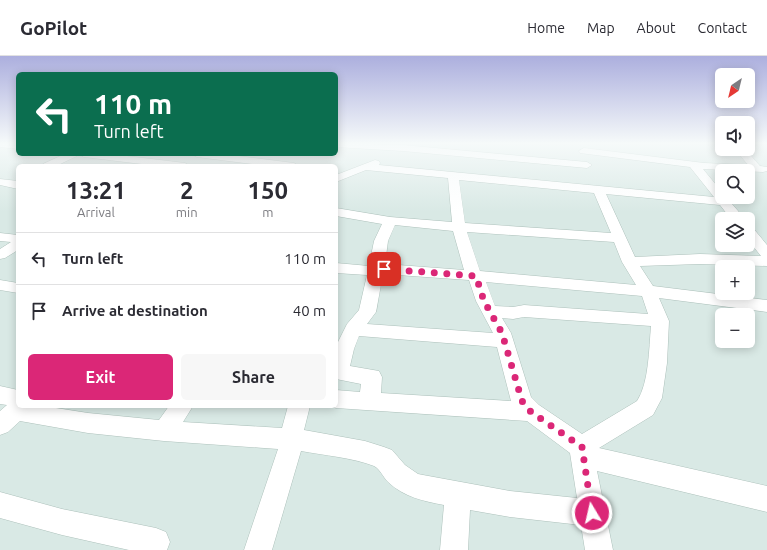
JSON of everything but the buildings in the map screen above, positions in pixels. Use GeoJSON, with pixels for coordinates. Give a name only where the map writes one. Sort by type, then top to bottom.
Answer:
{"type":"FeatureCollection","features":[{"type":"Feature","properties":{"kind":"street"},"geometry":{"type":"LineString","coordinates":[[582,452],[645,408],[651,398],[657,363],[660,321],[648,291],[630,262],[596,190],[587,166]]}},
{"type":"Feature","properties":{"kind":"street"},"geometry":{"type":"LineString","coordinates":[[695,166],[715,191]]}},
{"type":"Feature","properties":{"kind":"street"},"geometry":{"type":"LineString","coordinates":[[721,166],[762,169]]}},
{"type":"Feature","properties":{"kind":"street"},"geometry":{"type":"LineString","coordinates":[[338,178],[364,167],[715,201]]}},
{"type":"Feature","properties":{"kind":"street"},"geometry":{"type":"LineString","coordinates":[[338,171],[350,173]]}},
{"type":"Feature","properties":{"kind":"street"},"geometry":{"type":"LineString","coordinates":[[453,176],[459,227],[474,276],[484,301],[498,324],[520,396],[531,412],[582,452],[767,499]]}},
{"type":"Feature","properties":{"kind":"street"},"geometry":{"type":"LineString","coordinates":[[726,204],[732,212]]}},
{"type":"Feature","properties":{"kind":"street"},"geometry":{"type":"LineString","coordinates":[[338,212],[390,220],[459,227],[619,238]]}},
{"type":"Feature","properties":{"kind":"street"},"geometry":{"type":"LineString","coordinates":[[369,401],[372,377],[343,373],[339,370],[340,348],[367,312],[381,241],[390,220]]}},
{"type":"Feature","properties":{"kind":"street"},"geometry":{"type":"LineString","coordinates":[[0,237],[16,239]]}},
{"type":"Feature","properties":{"kind":"street"},"geometry":{"type":"LineString","coordinates":[[755,239],[767,254]]}},
{"type":"Feature","properties":{"kind":"street"},"geometry":{"type":"LineString","coordinates":[[0,255],[16,245]]}},
{"type":"Feature","properties":{"kind":"street"},"geometry":{"type":"LineString","coordinates":[[630,262],[700,259],[767,262]]}},
{"type":"Feature","properties":{"kind":"street"},"geometry":{"type":"LineString","coordinates":[[338,268],[362,271],[376,269],[474,276],[648,291],[767,306]]}},
{"type":"Feature","properties":{"kind":"street"},"geometry":{"type":"LineString","coordinates":[[0,285],[16,288]]}},
{"type":"Feature","properties":{"kind":"street"},"geometry":{"type":"LineString","coordinates":[[602,287],[609,316]]}},
{"type":"Feature","properties":{"kind":"street"},"geometry":{"type":"LineString","coordinates":[[490,311],[513,313],[524,311],[609,316],[660,321]]}},
{"type":"Feature","properties":{"kind":"street"},"geometry":{"type":"LineString","coordinates":[[353,329],[504,341]]}},
{"type":"Feature","properties":{"kind":"street"},"geometry":{"type":"LineString","coordinates":[[0,395],[14,410],[88,423],[164,431],[292,439],[365,452],[384,458],[396,473],[412,485],[458,496],[510,504],[592,513]]}},
{"type":"Feature","properties":{"kind":"street"},"geometry":{"type":"LineString","coordinates":[[338,399],[531,412]]}},
{"type":"Feature","properties":{"kind":"street"},"geometry":{"type":"LineString","coordinates":[[164,431],[181,408]]}},
{"type":"Feature","properties":{"kind":"street"},"geometry":{"type":"LineString","coordinates":[[258,550],[292,439],[292,432],[298,408]]}},
{"type":"Feature","properties":{"kind":"street"},"geometry":{"type":"LineString","coordinates":[[582,452],[599,550]]}},
{"type":"Feature","properties":{"kind":"street"},"geometry":{"type":"LineString","coordinates":[[454,550],[458,496]]}},
{"type":"Feature","properties":{"kind":"street"},"geometry":{"type":"LineString","coordinates":[[0,506],[62,522],[156,542]]}},
{"type":"Feature","properties":{"kind":"shaded area"},"geometry":{"type":"Polygon","coordinates":[[[0,166],[16,166],[16,408],[338,408],[338,166],[715,166],[715,204],[755,204],[755,166],[767,166],[767,550],[0,550],[0,166]]]}},
{"type":"Feature","properties":{"kind":"route"},"geometry":{"type":"LineString","coordinates":[[384,269],[476,276],[486,306],[502,333],[522,401],[531,412],[582,447],[592,513]]}}]}
